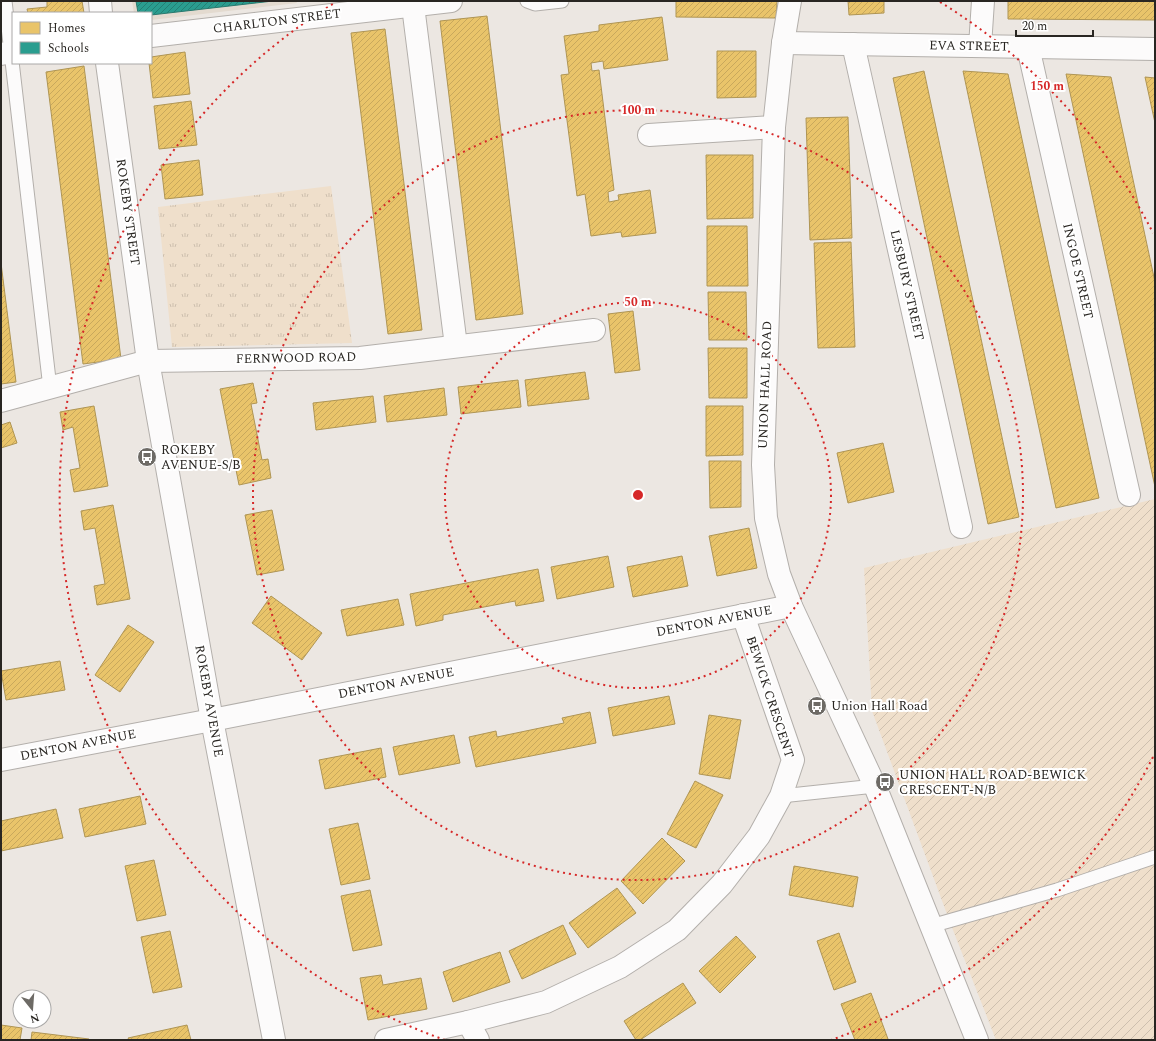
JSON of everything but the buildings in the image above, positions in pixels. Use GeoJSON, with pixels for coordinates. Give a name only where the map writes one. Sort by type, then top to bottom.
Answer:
{"type":"FeatureCollection","features":[{"type":"Feature","properties":{"kind":"street"},"geometry":{"type":"LineString","coordinates":[[100,1],[101,12]]}},
{"type":"Feature","properties":{"kind":"street","name":"CHARLTON STREET"},"geometry":{"type":"LineString","coordinates":[[152,36],[309,9],[452,1]]}},
{"type":"Feature","properties":{"kind":"street","name":"UNION HALL ROAD"},"geometry":{"type":"LineString","coordinates":[[790,1],[782,43],[774,127],[763,465],[766,518],[779,574],[791,606],[875,786],[977,1040]]}},
{"type":"Feature","properties":{"kind":"street"},"geometry":{"type":"LineString","coordinates":[[980,46],[983,1]]}},
{"type":"Feature","properties":{"kind":"street"},"geometry":{"type":"LineString","coordinates":[[412,3],[456,346]]}},
{"type":"Feature","properties":{"kind":"street","name":"EVA STREET"},"geometry":{"type":"LineString","coordinates":[[782,43],[1155,49]]}},
{"type":"Feature","properties":{"kind":"street","name":"LESBURY STREET"},"geometry":{"type":"LineString","coordinates":[[853,44],[961,526]]}},
{"type":"Feature","properties":{"kind":"street","name":"INGOE STREET"},"geometry":{"type":"LineString","coordinates":[[1028,47],[1129,495]]}},
{"type":"Feature","properties":{"kind":"street","name":"ROKEBY STREET"},"geometry":{"type":"LineString","coordinates":[[107,64],[148,361]]}},
{"type":"Feature","properties":{"kind":"street"},"geometry":{"type":"LineString","coordinates":[[649,135],[774,127]]}},
{"type":"Feature","properties":{"kind":"street","name":"FERNWOOD ROAD"},"geometry":{"type":"LineString","coordinates":[[1,401],[148,361],[360,358],[594,330]]}},
{"type":"Feature","properties":{"kind":"street","name":"ROKEBY AVENUE"},"geometry":{"type":"LineString","coordinates":[[148,361],[212,720],[274,1040]]}},
{"type":"Feature","properties":{"kind":"street","name":"DENTON AVENUE"},"geometry":{"type":"LineString","coordinates":[[1,760],[791,606]]}},
{"type":"Feature","properties":{"kind":"street","name":"BEWICK CRESCENT"},"geometry":{"type":"LineString","coordinates":[[386,1040],[473,1031],[546,1002],[620,967],[677,930],[722,884],[759,836],[781,796],[793,760],[743,615]]}},
{"type":"Feature","properties":{"kind":"lane"},"geometry":{"type":"LineString","coordinates":[[5,1],[8,53],[50,388]]}},
{"type":"Feature","properties":{"kind":"lane"},"geometry":{"type":"LineString","coordinates":[[527,1],[535,4],[562,1]]}},
{"type":"Feature","properties":{"kind":"lane"},"geometry":{"type":"LineString","coordinates":[[781,796],[875,786]]}},
{"type":"Feature","properties":{"kind":"lane"},"geometry":{"type":"LineString","coordinates":[[931,926],[1057,890],[1155,857]]}},
{"type":"Feature","properties":{"kind":"shaded area"},"geometry":{"type":"Polygon","coordinates":[[[132,1],[296,1],[297,3],[152,20],[152,12],[134,12],[132,1]]]}},
{"type":"Feature","properties":{"kind":"green space"},"geometry":{"type":"Polygon","coordinates":[[[331,186],[352,343],[172,347],[158,207],[331,186]]]}},
{"type":"Feature","properties":{"kind":"green space"},"geometry":{"type":"Polygon","coordinates":[[[1155,499],[1155,1040],[996,1040],[951,925],[872,711],[864,568],[1155,499]]]}},
{"type":"Feature","properties":{"kind":"place","name":"ROKEBY AVENUE-S/B"},"geometry":{"type":"Point","coordinates":[147,457]}},
{"type":"Feature","properties":{"kind":"place","name":"Union Hall Road"},"geometry":{"type":"Point","coordinates":[817,706]}},
{"type":"Feature","properties":{"kind":"place","name":"UNION HALL ROAD-BEWICK CRESCENT-N/B"},"geometry":{"type":"Point","coordinates":[885,782]}}]}
